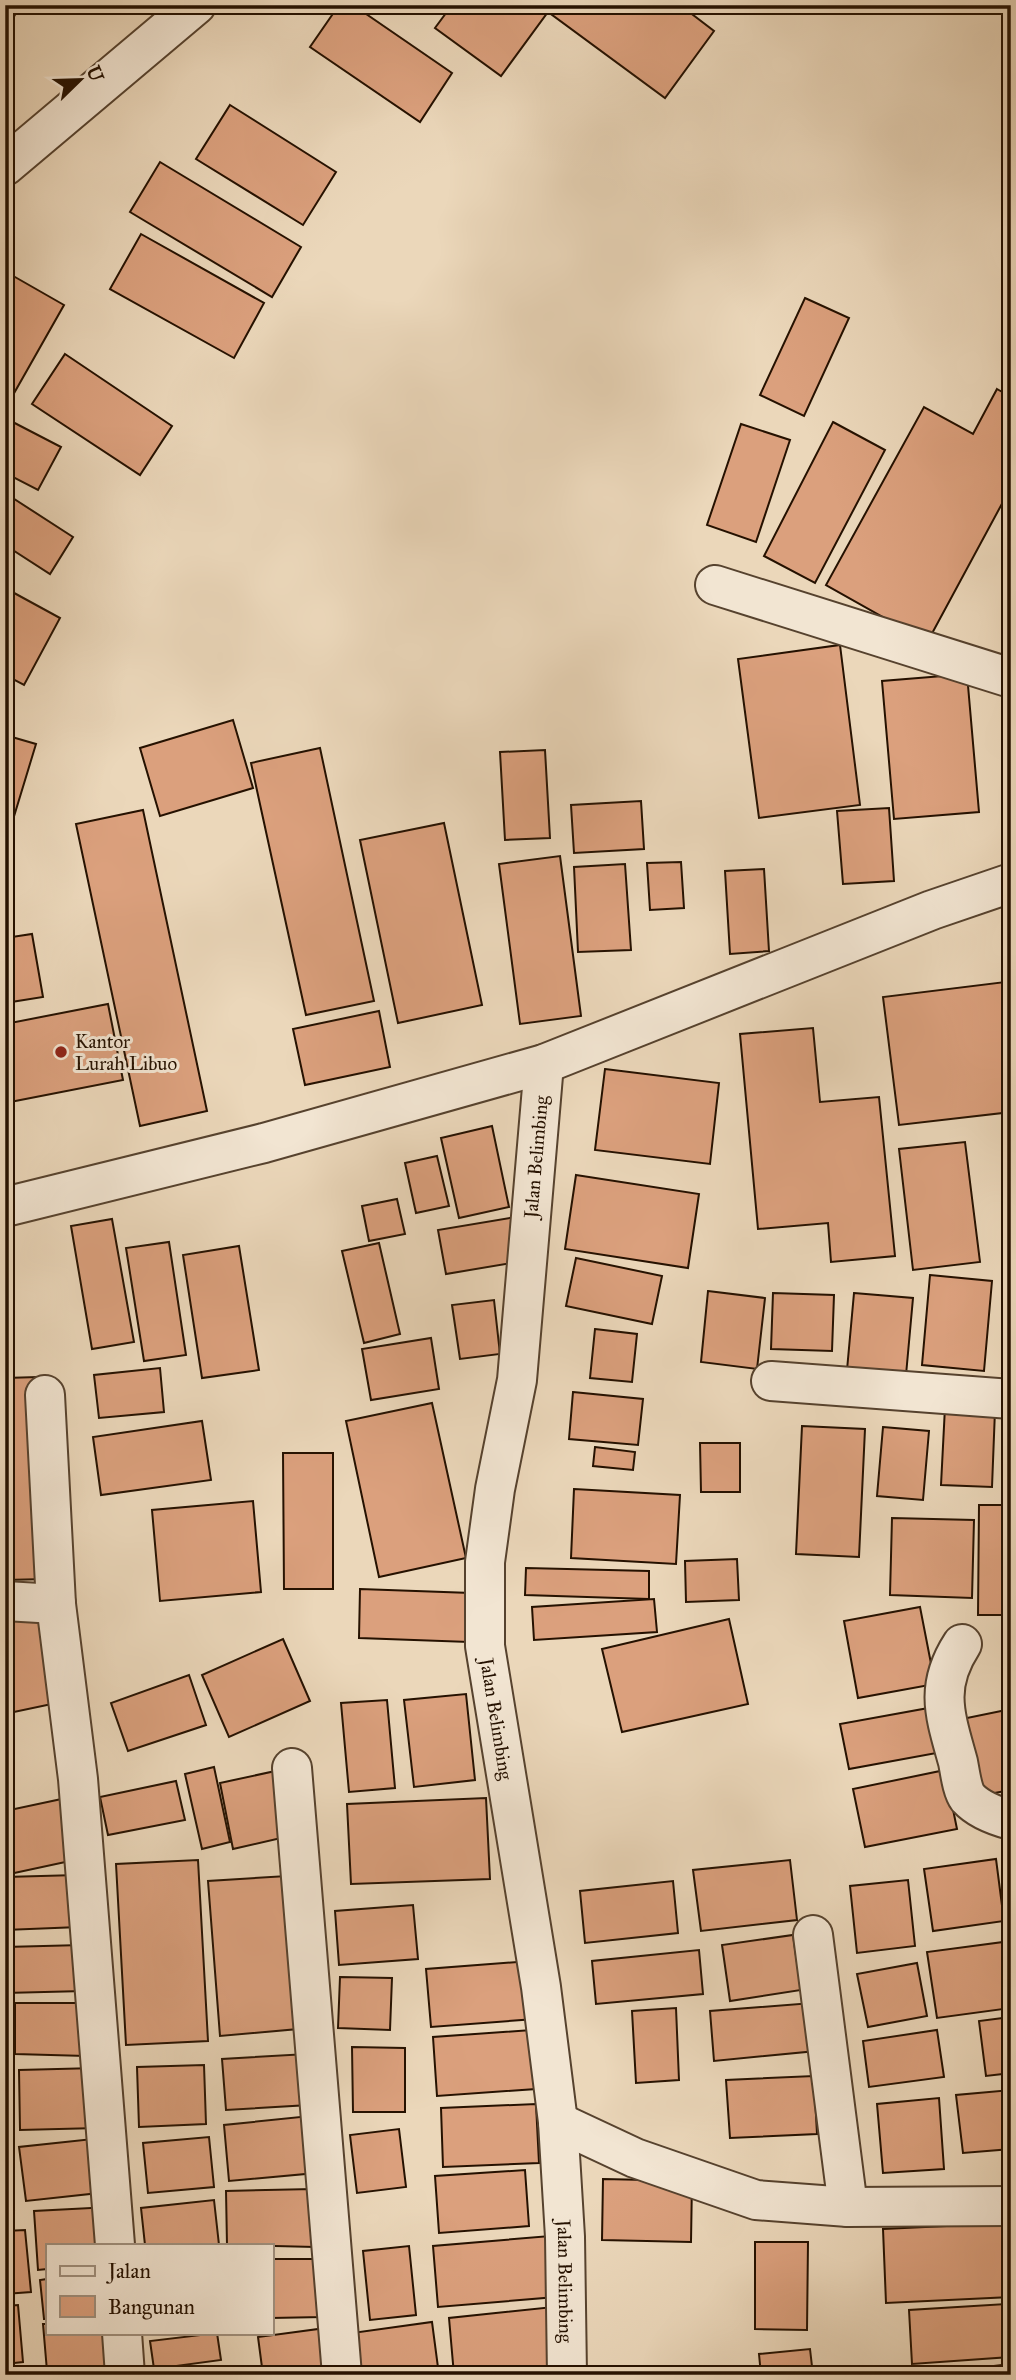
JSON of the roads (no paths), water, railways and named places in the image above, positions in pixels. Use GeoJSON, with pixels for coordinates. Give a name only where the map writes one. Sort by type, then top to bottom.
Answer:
{"type":"FeatureCollection","features":[{"type":"Feature","properties":{"kind":"street"},"geometry":{"type":"LineString","coordinates":[[5,166],[196,5]]}},
{"type":"Feature","properties":{"kind":"street"},"geometry":{"type":"LineString","coordinates":[[715,585],[1011,678]]}},
{"type":"Feature","properties":{"kind":"street"},"geometry":{"type":"LineString","coordinates":[[5,1207],[264,1143],[544,1065],[932,910],[1011,883]]}},
{"type":"Feature","properties":{"kind":"street","name":"Jalan Belimbing"},"geometry":{"type":"LineString","coordinates":[[544,1065],[517,1380],[495,1489],[485,1562],[485,1646],[541,1987],[558,2122],[565,2237],[567,2375]]}},
{"type":"Feature","properties":{"kind":"street"},"geometry":{"type":"LineString","coordinates":[[771,1381],[1011,1399]]}},
{"type":"Feature","properties":{"kind":"street"},"geometry":{"type":"LineString","coordinates":[[45,1395],[56,1604],[78,1779],[115,2244]]}},
{"type":"Feature","properties":{"kind":"street"},"geometry":{"type":"LineString","coordinates":[[5,1601],[56,1604]]}},
{"type":"Feature","properties":{"kind":"street"},"geometry":{"type":"LineString","coordinates":[[962,1644],[948,1665],[944,1686],[944,1713],[967,1797],[990,1814],[1011,1820]]}},
{"type":"Feature","properties":{"kind":"street"},"geometry":{"type":"LineString","coordinates":[[292,1768],[342,2375]]}},
{"type":"Feature","properties":{"kind":"street"},"geometry":{"type":"LineString","coordinates":[[813,1935],[848,2207]]}},
{"type":"Feature","properties":{"kind":"street"},"geometry":{"type":"LineString","coordinates":[[558,2122],[635,2158],[756,2200],[848,2207],[1011,2206]]}},
{"type":"Feature","properties":{"kind":"street"},"geometry":{"type":"LineString","coordinates":[[122,2334],[125,2375]]}},
{"type":"Feature","properties":{"kind":"place","name":"Kantor Lurah Libuo"},"geometry":{"type":"Point","coordinates":[61,1052]}}]}
